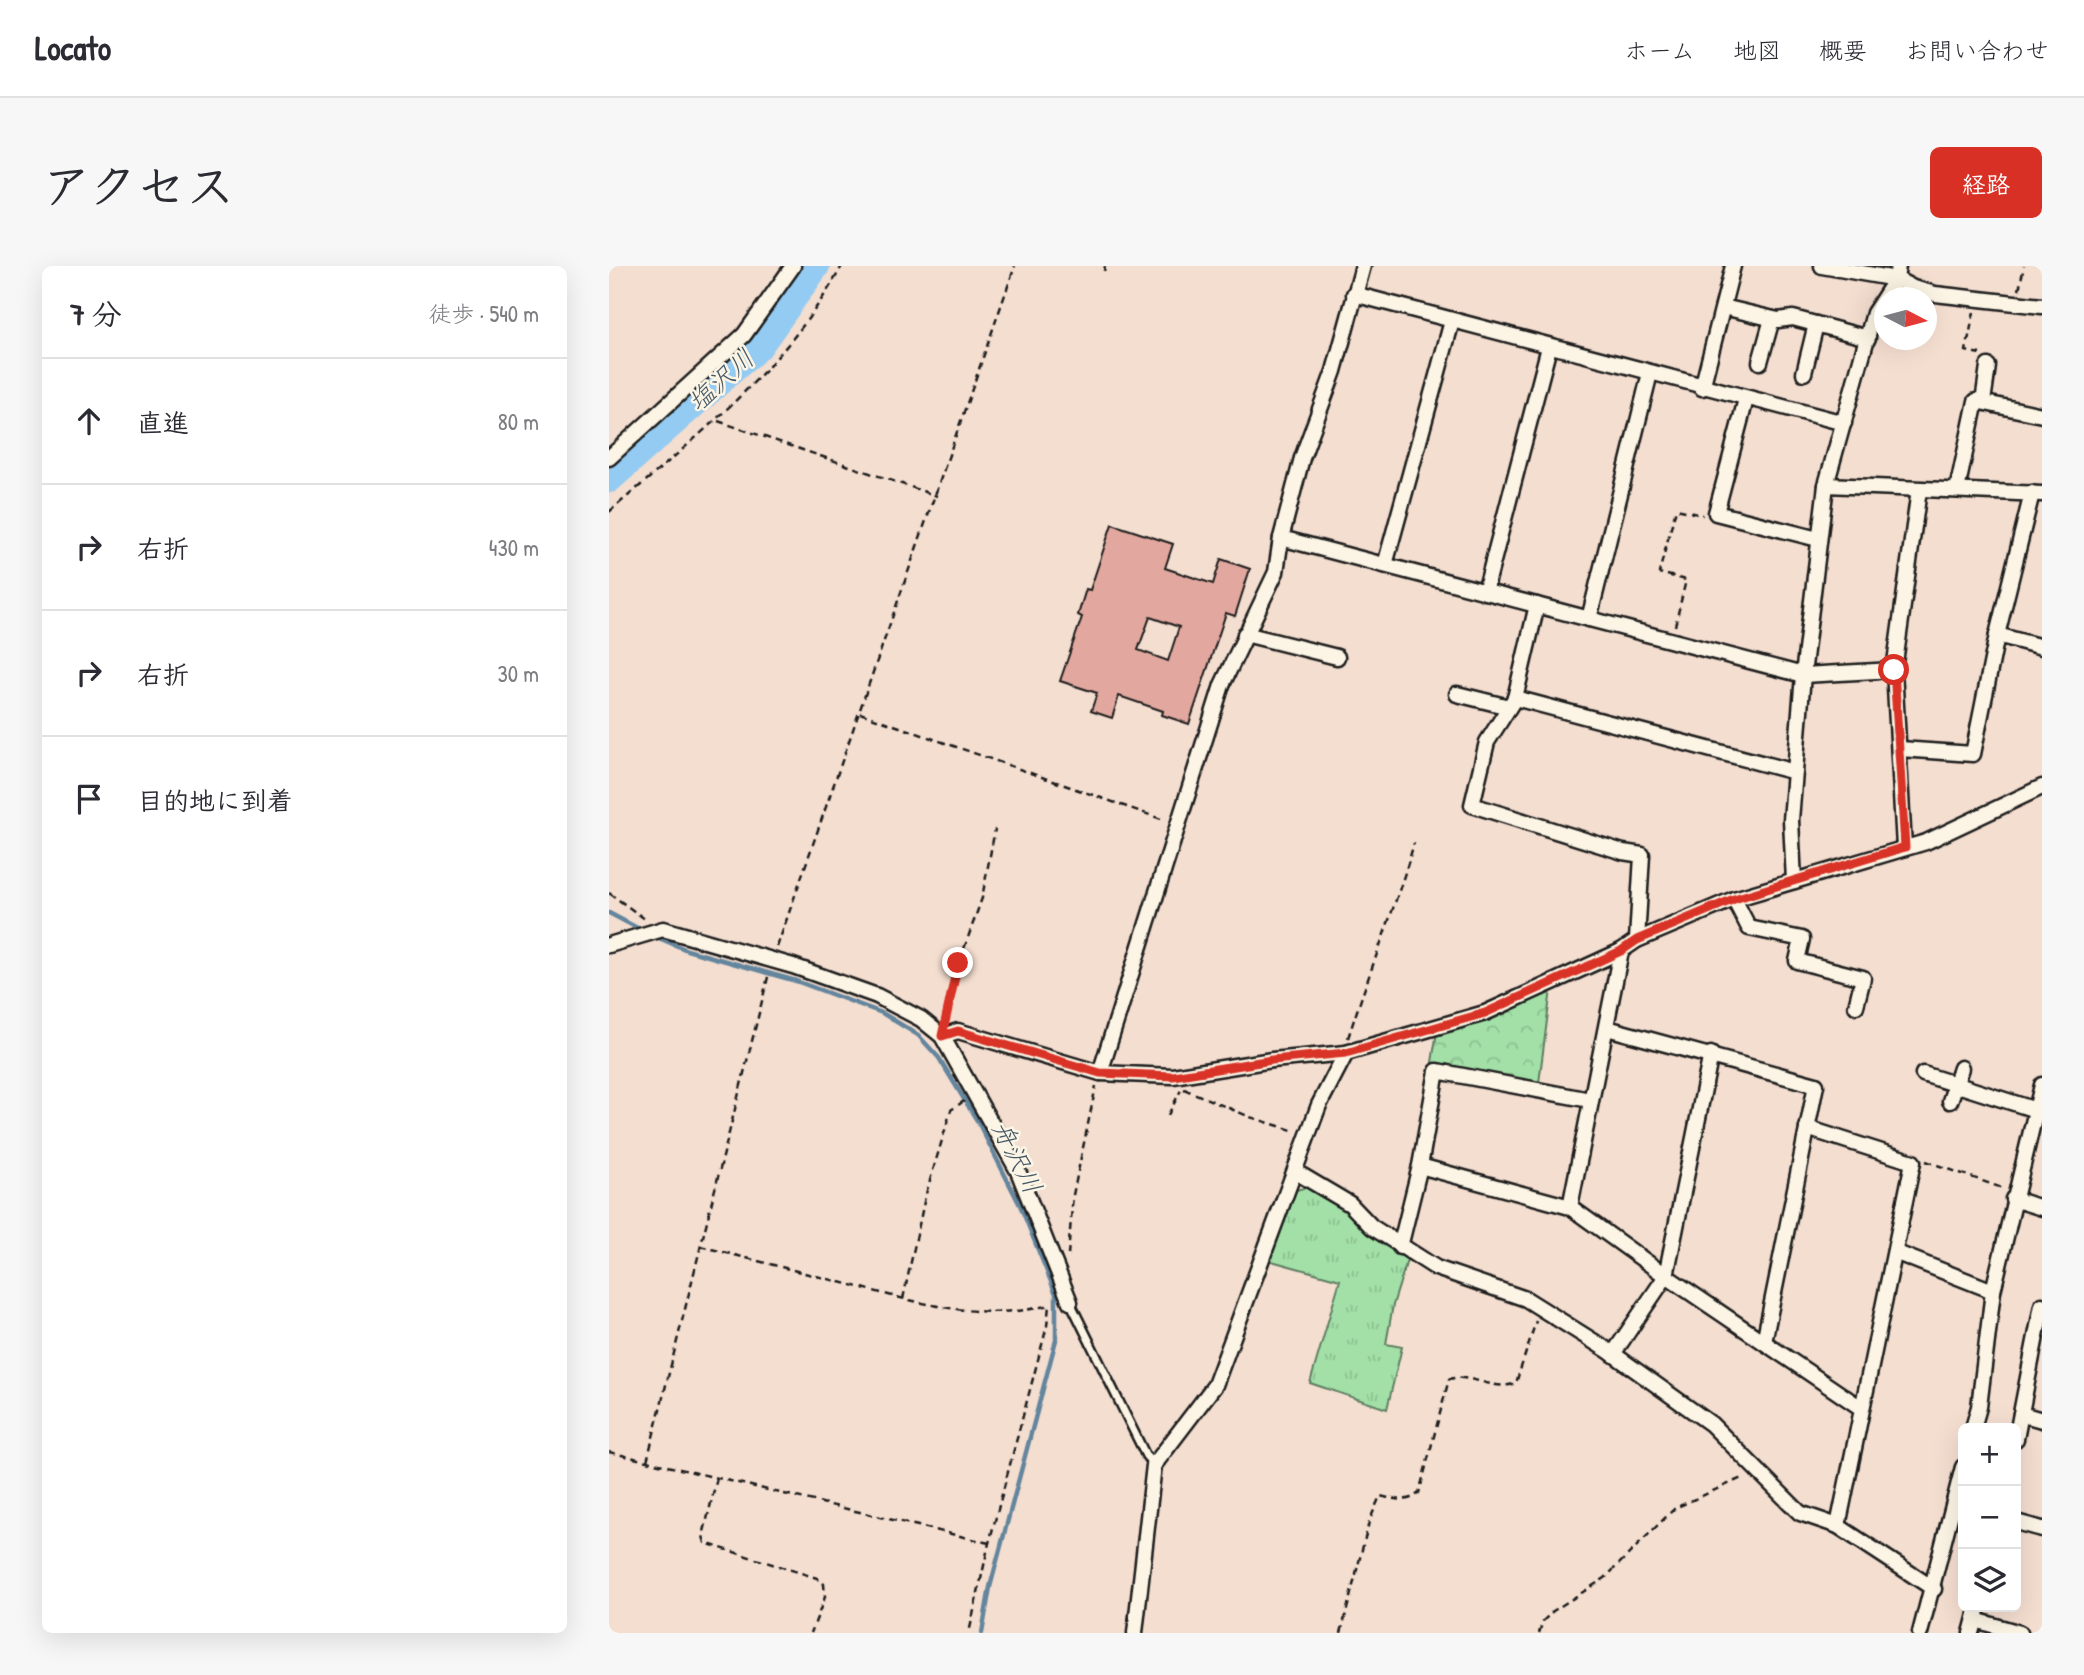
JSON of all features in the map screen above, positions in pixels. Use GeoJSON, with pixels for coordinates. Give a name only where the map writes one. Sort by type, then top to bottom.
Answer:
{"type":"FeatureCollection","features":[{"type":"Feature","properties":{"kind":"street"},"geometry":{"type":"LineString","coordinates":[[609,458],[744,335],[759,318],[793,266]]}},
{"type":"Feature","properties":{"kind":"street"},"geometry":{"type":"LineString","coordinates":[[1100,1073],[1180,826],[1222,685],[1276,572],[1281,538],[1302,458],[1334,371],[1363,266]]}},
{"type":"Feature","properties":{"kind":"street"},"geometry":{"type":"LineString","coordinates":[[1702,388],[1733,266]]}},
{"type":"Feature","properties":{"kind":"street"},"geometry":{"type":"LineString","coordinates":[[1822,266],[1897,273],[1913,288],[1934,294],[2042,306]]}},
{"type":"Feature","properties":{"kind":"street"},"geometry":{"type":"LineString","coordinates":[[1794,881],[1791,820],[1803,675],[1826,485],[1874,313],[1897,273]]}},
{"type":"Feature","properties":{"kind":"street"},"geometry":{"type":"LineString","coordinates":[[1354,294],[1702,388],[1844,423]]}},
{"type":"Feature","properties":{"kind":"street"},"geometry":{"type":"LineString","coordinates":[[1723,307],[1772,319],[1793,318],[1867,338]]}},
{"type":"Feature","properties":{"kind":"street"},"geometry":{"type":"LineString","coordinates":[[1760,362],[1772,319]]}},
{"type":"Feature","properties":{"kind":"street"},"geometry":{"type":"LineString","coordinates":[[1385,565],[1452,321]]}},
{"type":"Feature","properties":{"kind":"street"},"geometry":{"type":"LineString","coordinates":[[1804,373],[1816,324]]}},
{"type":"Feature","properties":{"kind":"street"},"geometry":{"type":"LineString","coordinates":[[1485,592],[1549,347]]}},
{"type":"Feature","properties":{"kind":"street"},"geometry":{"type":"LineString","coordinates":[[1983,365],[1983,402]]}},
{"type":"Feature","properties":{"kind":"street"},"geometry":{"type":"LineString","coordinates":[[1589,619],[1650,373]]}},
{"type":"Feature","properties":{"kind":"street"},"geometry":{"type":"LineString","coordinates":[[1746,399],[1716,513],[1818,540]]}},
{"type":"Feature","properties":{"kind":"street"},"geometry":{"type":"LineString","coordinates":[[1957,490],[1976,401],[2042,415]]}},
{"type":"Feature","properties":{"kind":"street"},"geometry":{"type":"LineString","coordinates":[[1826,485],[2037,493],[1997,635],[1973,754],[1900,749]]}},
{"type":"Feature","properties":{"kind":"street"},"geometry":{"type":"LineString","coordinates":[[1905,847],[1894,670],[1919,490]]}},
{"type":"Feature","properties":{"kind":"street"},"geometry":{"type":"LineString","coordinates":[[1281,538],[1803,675],[1894,670]]}},
{"type":"Feature","properties":{"kind":"street"},"geometry":{"type":"LineString","coordinates":[[1537,606],[1512,703],[1487,742],[1472,805],[1623,852],[1642,855],[1637,940]]}},
{"type":"Feature","properties":{"kind":"street"},"geometry":{"type":"LineString","coordinates":[[1245,634],[1337,657]]}},
{"type":"Feature","properties":{"kind":"street"},"geometry":{"type":"LineString","coordinates":[[1997,635],[2042,647]]}},
{"type":"Feature","properties":{"kind":"street"},"geometry":{"type":"LineString","coordinates":[[1457,694],[1512,703],[1795,772]]}},
{"type":"Feature","properties":{"kind":"street"},"geometry":{"type":"LineString","coordinates":[[942,1036],[958,1031],[1100,1073],[1173,1076],[1272,1060],[1346,1053],[1485,1013],[1621,951],[1637,940],[1734,899],[1926,842],[2042,787]]}},
{"type":"Feature","properties":{"kind":"street"},"geometry":{"type":"LineString","coordinates":[[1734,899],[1749,928],[1802,939],[1797,961],[1863,978],[1856,1006]]}},
{"type":"Feature","properties":{"kind":"street"},"geometry":{"type":"LineString","coordinates":[[609,945],[663,929],[877,996],[921,1019],[942,1036],[1019,1171],[1070,1302]]}},
{"type":"Feature","properties":{"kind":"street"},"geometry":{"type":"LineString","coordinates":[[1570,1207],[1621,951]]}},
{"type":"Feature","properties":{"kind":"street"},"geometry":{"type":"LineString","coordinates":[[1607,1028],[1711,1054],[1816,1085],[1764,1342]]}},
{"type":"Feature","properties":{"kind":"street"},"geometry":{"type":"LineString","coordinates":[[1135,1633],[1154,1465],[1215,1385],[1319,1105],[1346,1053]]}},
{"type":"Feature","properties":{"kind":"street"},"geometry":{"type":"LineString","coordinates":[[1613,1354],[1666,1276],[1711,1054]]}},
{"type":"Feature","properties":{"kind":"street"},"geometry":{"type":"LineString","coordinates":[[1950,1101],[1961,1068]]}},
{"type":"Feature","properties":{"kind":"street"},"geometry":{"type":"LineString","coordinates":[[1400,1247],[1420,1166],[1437,1071],[1590,1100]]}},
{"type":"Feature","properties":{"kind":"street"},"geometry":{"type":"LineString","coordinates":[[1923,1074],[2036,1110]]}},
{"type":"Feature","properties":{"kind":"street"},"geometry":{"type":"LineString","coordinates":[[1974,1423],[1979,1407],[1993,1291],[2042,1085]]}},
{"type":"Feature","properties":{"kind":"street"},"geometry":{"type":"LineString","coordinates":[[1807,1128],[1913,1161],[1838,1526]]}},
{"type":"Feature","properties":{"kind":"street"},"geometry":{"type":"LineString","coordinates":[[1420,1166],[1570,1207],[1666,1276],[1861,1408]]}},
{"type":"Feature","properties":{"kind":"street"},"geometry":{"type":"LineString","coordinates":[[1296,1171],[1350,1204],[1372,1227],[1436,1268],[1526,1299],[1613,1354],[1711,1424],[1755,1472],[1800,1514],[1838,1526],[1934,1589]]}},
{"type":"Feature","properties":{"kind":"street"},"geometry":{"type":"LineString","coordinates":[[2014,1196],[2042,1208]]}},
{"type":"Feature","properties":{"kind":"street"},"geometry":{"type":"LineString","coordinates":[[1896,1253],[1993,1291]]}},
{"type":"Feature","properties":{"kind":"street"},"geometry":{"type":"LineString","coordinates":[[2019,1423],[2042,1310]]}},
{"type":"Feature","properties":{"kind":"street"},"geometry":{"type":"LineString","coordinates":[[2021,1414],[2042,1420]]}},
{"type":"Feature","properties":{"kind":"street"},"geometry":{"type":"LineString","coordinates":[[1920,1633],[1958,1507]]}},
{"type":"Feature","properties":{"kind":"street"},"geometry":{"type":"LineString","coordinates":[[2021,1523],[2042,1529]]}},
{"type":"Feature","properties":{"kind":"street"},"geometry":{"type":"LineString","coordinates":[[1974,1620],[2019,1633]]}},
{"type":"Feature","properties":{"kind":"lane"},"geometry":{"type":"LineString","coordinates":[[1070,1302],[1146,1456],[1154,1465]]}},
{"type":"Feature","properties":{"kind":"path"},"geometry":{"type":"LineString","coordinates":[[609,512],[717,421],[775,362],[822,302],[842,266]]}},
{"type":"Feature","properties":{"kind":"path"},"geometry":{"type":"LineString","coordinates":[[772,961],[1016,266]]}},
{"type":"Feature","properties":{"kind":"path"},"geometry":{"type":"LineString","coordinates":[[2017,305],[2024,266]]}},
{"type":"Feature","properties":{"kind":"path"},"geometry":{"type":"LineString","coordinates":[[1977,299],[1966,351],[1980,354],[1983,365]]}},
{"type":"Feature","properties":{"kind":"path"},"geometry":{"type":"LineString","coordinates":[[717,421],[937,496]]}},
{"type":"Feature","properties":{"kind":"path"},"geometry":{"type":"LineString","coordinates":[[1671,640],[1686,580],[1659,573],[1676,509],[1710,516],[1716,513]]}},
{"type":"Feature","properties":{"kind":"path"},"geometry":{"type":"LineString","coordinates":[[860,713],[1180,826]]}},
{"type":"Feature","properties":{"kind":"path"},"geometry":{"type":"LineString","coordinates":[[942,1036],[958,963],[982,898],[995,829]]}},
{"type":"Feature","properties":{"kind":"path"},"geometry":{"type":"LineString","coordinates":[[1346,1053],[1366,982],[1396,907],[1414,843]]}},
{"type":"Feature","properties":{"kind":"path"},"geometry":{"type":"LineString","coordinates":[[609,893],[663,929]]}},
{"type":"Feature","properties":{"kind":"path"},"geometry":{"type":"LineString","coordinates":[[647,1461],[766,984]]}},
{"type":"Feature","properties":{"kind":"path"},"geometry":{"type":"LineString","coordinates":[[1067,1259],[1073,1195],[1100,1073]]}},
{"type":"Feature","properties":{"kind":"path"},"geometry":{"type":"LineString","coordinates":[[1168,1115],[1182,1088],[1250,1117],[1309,1135]]}},
{"type":"Feature","properties":{"kind":"path"},"geometry":{"type":"LineString","coordinates":[[903,1298],[925,1197],[951,1111],[958,1105]]}},
{"type":"Feature","properties":{"kind":"path"},"geometry":{"type":"LineString","coordinates":[[1913,1161],[1920,1158],[2014,1196]]}},
{"type":"Feature","properties":{"kind":"path"},"geometry":{"type":"LineString","coordinates":[[700,1246],[903,1298],[988,1311],[1032,1310],[1049,1305],[1047,1326],[989,1543],[969,1633]]}},
{"type":"Feature","properties":{"kind":"path"},"geometry":{"type":"LineString","coordinates":[[1341,1633],[1369,1522],[1380,1496],[1403,1501],[1411,1499],[1419,1493],[1424,1484],[1449,1379],[1460,1376],[1507,1387],[1516,1383],[1534,1326],[1544,1310]]}},
{"type":"Feature","properties":{"kind":"path"},"geometry":{"type":"LineString","coordinates":[[609,1452],[989,1543]]}},
{"type":"Feature","properties":{"kind":"path"},"geometry":{"type":"LineString","coordinates":[[1539,1633],[1543,1621],[1553,1611],[1605,1578],[1675,1508],[1755,1472]]}},
{"type":"Feature","properties":{"kind":"path"},"geometry":{"type":"LineString","coordinates":[[717,1478],[703,1536],[705,1543],[817,1578],[824,1584],[825,1597],[811,1633]]}},
{"type":"Feature","properties":{"kind":"green space"},"geometry":{"type":"Polygon","coordinates":[[[1551,989],[1539,1083],[1432,1062],[1437,1032],[1551,989]]]}},
{"type":"Feature","properties":{"kind":"green space"},"geometry":{"type":"Polygon","coordinates":[[[1307,1187],[1342,1208],[1407,1260],[1393,1305],[1386,1344],[1402,1347],[1387,1409],[1310,1383],[1340,1280],[1268,1260],[1296,1190],[1307,1187]]]}},
{"type":"Feature","properties":{"kind":"building"},"geometry":{"type":"Polygon","coordinates":[[[1112,524],[1173,544],[1165,568],[1213,584],[1221,559],[1250,569],[1235,616],[1226,613],[1189,724],[1162,715],[1163,711],[1119,696],[1112,718],[1091,711],[1097,693],[1060,681],[1082,617],[1078,615],[1086,589],[1090,590],[1112,524]],[[1150,617],[1138,650],[1168,661],[1179,627],[1150,617]]]}},
{"type":"Feature","properties":{"kind":"waterway","name":"塩沢川"},"geometry":{"type":"LineString","coordinates":[[609,479],[759,346],[816,266]]}},
{"type":"Feature","properties":{"kind":"waterway","name":"舟沢川"},"geometry":{"type":"LineString","coordinates":[[609,913],[643,931]]}},
{"type":"Feature","properties":{"kind":"waterway","name":"舟沢川"},"geometry":{"type":"LineString","coordinates":[[654,936],[687,950],[796,981],[882,1013],[918,1035],[939,1058],[978,1122],[1020,1205],[1056,1294],[1056,1340],[990,1587],[982,1633]]}},
{"type":"Feature","properties":{"kind":"route"},"geometry":{"type":"LineString","coordinates":[[958,963],[942,1036],[958,1031],[1100,1073],[1173,1076],[1272,1060],[1346,1053],[1485,1013],[1621,951],[1637,940],[1734,899],[1905,847],[1894,670]]}}]}
